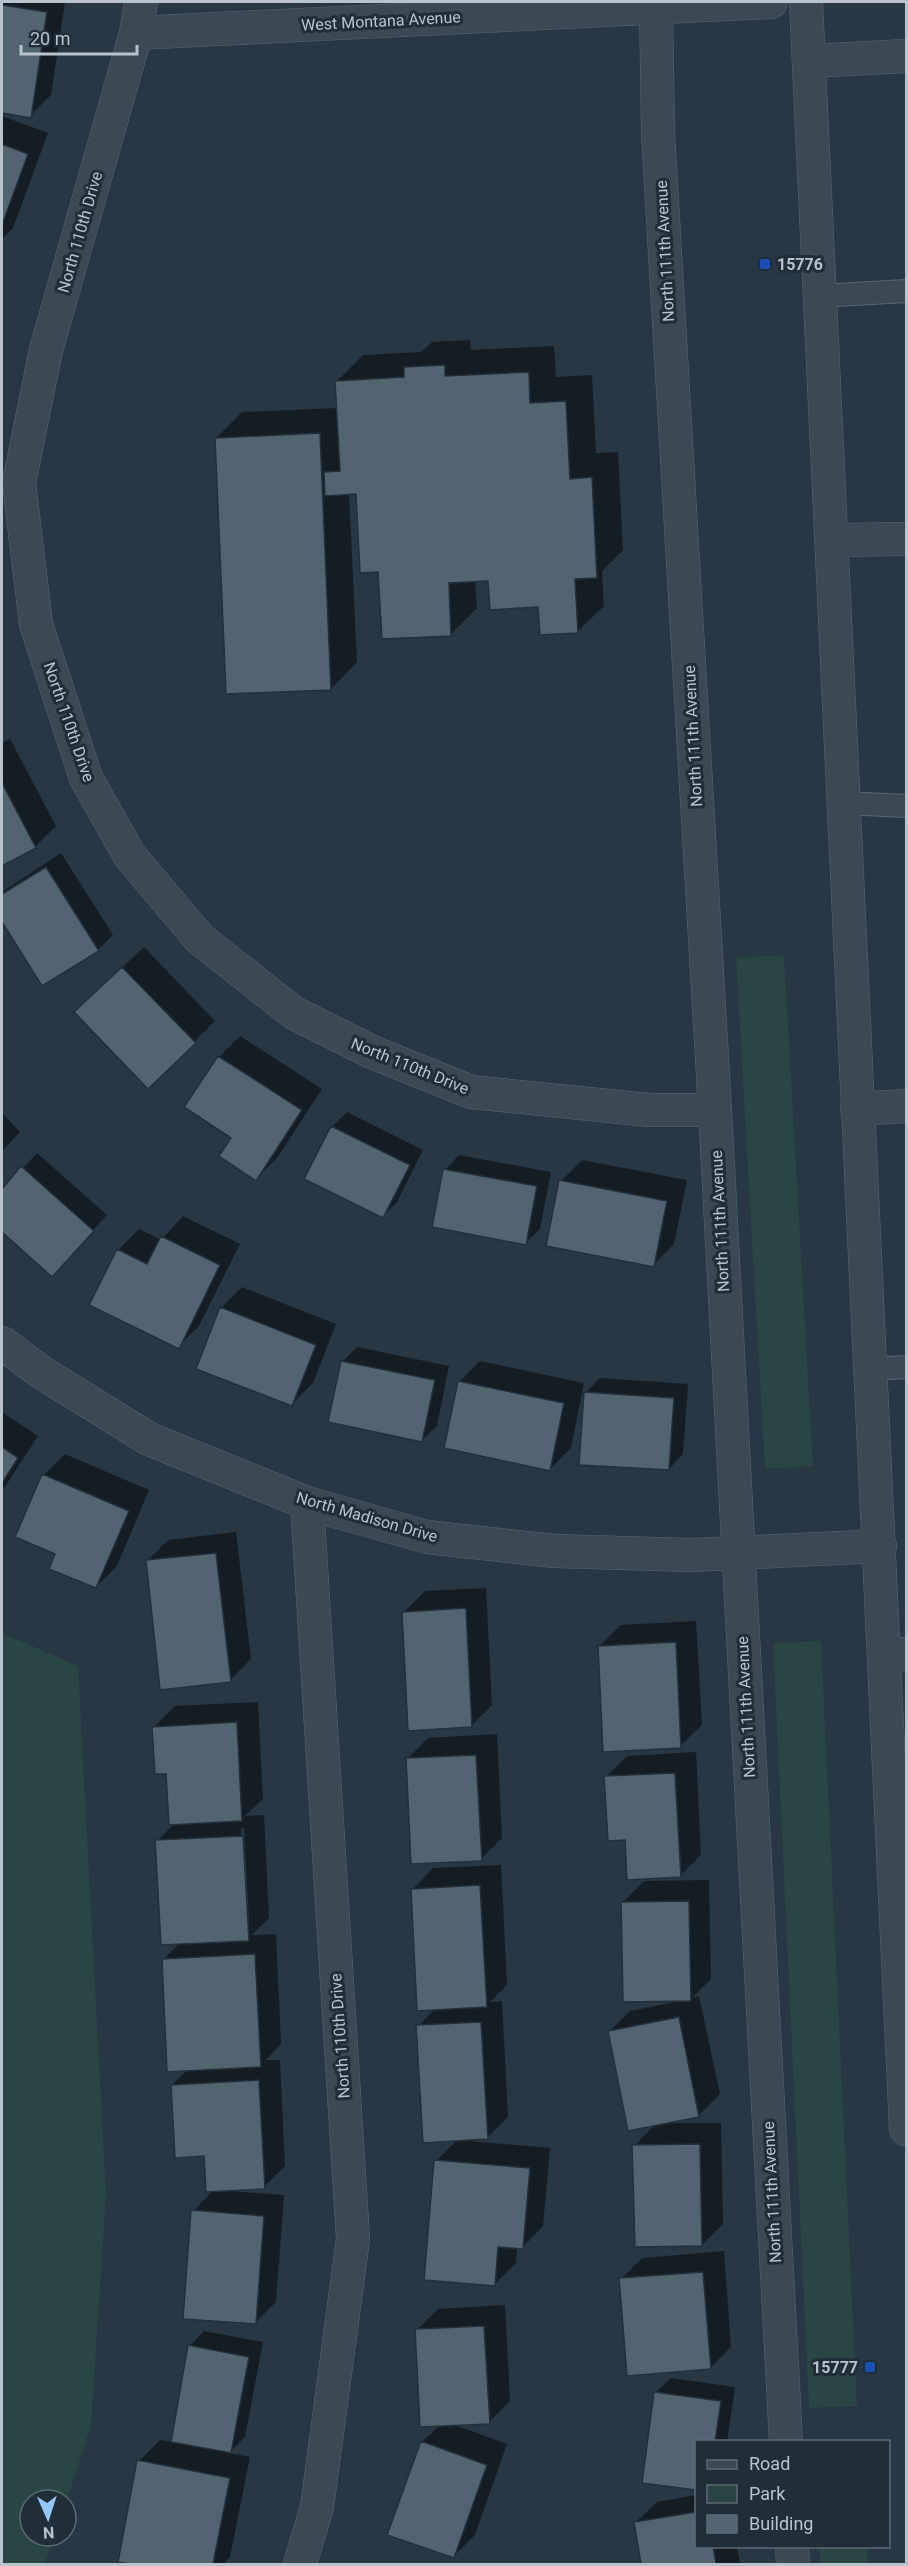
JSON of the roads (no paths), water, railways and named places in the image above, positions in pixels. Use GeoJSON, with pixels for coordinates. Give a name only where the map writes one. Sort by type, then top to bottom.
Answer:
{"type":"FeatureCollection","features":[{"type":"Feature","properties":{"kind":"street","name":"North 110th Drive"},"geometry":{"type":"LineString","coordinates":[[141,2],[136,33],[46,350],[20,483],[36,624],[86,778],[130,856],[200,939],[294,1013],[372,1052],[471,1092],[649,1110],[715,1110]]}},
{"type":"Feature","properties":{"kind":"street","name":"West Montana Avenue"},"geometry":{"type":"LineString","coordinates":[[136,33],[656,4],[771,2]]}},
{"type":"Feature","properties":{"kind":"street"},"geometry":{"type":"LineString","coordinates":[[806,2],[833,540],[857,1109],[880,1546],[895,1655],[906,2129]]}},
{"type":"Feature","properties":{"kind":"street","name":"North 111th Avenue"},"geometry":{"type":"LineString","coordinates":[[656,4],[659,156],[715,1110],[786,2440]]}},
{"type":"Feature","properties":{"kind":"street"},"geometry":{"type":"LineString","coordinates":[[809,61],[906,56]]}},
{"type":"Feature","properties":{"kind":"street"},"geometry":{"type":"LineString","coordinates":[[833,540],[906,539]]}},
{"type":"Feature","properties":{"kind":"street"},"geometry":{"type":"LineString","coordinates":[[857,1109],[906,1106]]}},
{"type":"Feature","properties":{"kind":"street","name":"North Madison Drive"},"geometry":{"type":"LineString","coordinates":[[2,1343],[41,1372],[149,1439],[307,1503],[438,1538],[554,1551],[692,1555],[880,1546]]}},
{"type":"Feature","properties":{"kind":"street","name":"North 110th Drive"},"geometry":{"type":"LineString","coordinates":[[300,2565],[317,2507],[353,2239],[307,1503]]}},
{"type":"Feature","properties":{"kind":"street"},"geometry":{"type":"LineString","coordinates":[[792,2548],[793,2565]]}},
{"type":"Feature","properties":{"kind":"lane"},"geometry":{"type":"LineString","coordinates":[[820,296],[906,291]]}},
{"type":"Feature","properties":{"kind":"lane"},"geometry":{"type":"LineString","coordinates":[[844,803],[906,806]]}},
{"type":"Feature","properties":{"kind":"lane"},"geometry":{"type":"LineString","coordinates":[[871,1369],[906,1367]]}},
{"type":"Feature","properties":{"kind":"place","name":"15776"},"geometry":{"type":"Point","coordinates":[765,264]}},
{"type":"Feature","properties":{"kind":"place","name":"15777"},"geometry":{"type":"Point","coordinates":[870,2367]}}]}
